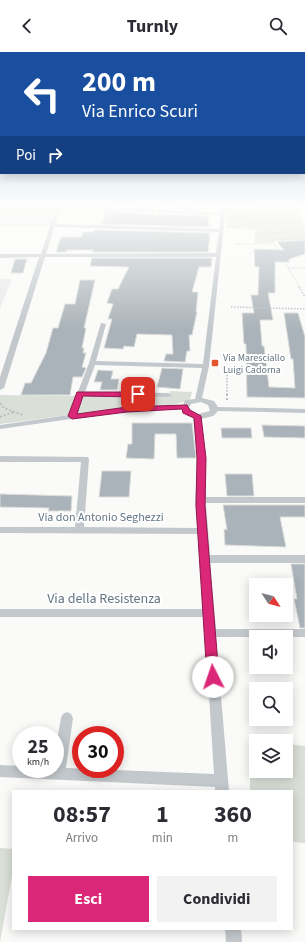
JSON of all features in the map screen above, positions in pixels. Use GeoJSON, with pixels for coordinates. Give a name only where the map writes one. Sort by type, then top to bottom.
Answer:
{"type":"FeatureCollection","features":[{"type":"Feature","properties":{"kind":"street"},"geometry":{"type":"LineString","coordinates":[[0,388],[46,247]]}},
{"type":"Feature","properties":{"kind":"street"},"geometry":{"type":"LineString","coordinates":[[198,400],[206,366],[219,247]]}},
{"type":"Feature","properties":{"kind":"street"},"geometry":{"type":"LineString","coordinates":[[0,256],[218,255]]}},
{"type":"Feature","properties":{"kind":"street"},"geometry":{"type":"LineString","coordinates":[[72,416],[92,364],[103,324]]}},
{"type":"Feature","properties":{"kind":"street"},"geometry":{"type":"LineString","coordinates":[[92,364],[206,366]]}},
{"type":"Feature","properties":{"kind":"street"},"geometry":{"type":"LineString","coordinates":[[80,394],[168,395]]}},
{"type":"Feature","properties":{"kind":"street"},"geometry":{"type":"LineString","coordinates":[[185,407],[188,402],[198,400],[212,404],[215,409]]}},
{"type":"Feature","properties":{"kind":"street"},"geometry":{"type":"LineString","coordinates":[[0,427],[127,409],[185,407]]}},
{"type":"Feature","properties":{"kind":"street"},"geometry":{"type":"LineString","coordinates":[[185,407],[186,412],[197,416],[211,414],[215,409]]}},
{"type":"Feature","properties":{"kind":"street"},"geometry":{"type":"LineString","coordinates":[[215,409],[305,411]]}},
{"type":"Feature","properties":{"kind":"street"},"geometry":{"type":"LineString","coordinates":[[64,774],[222,786],[202,531],[200,500],[202,458],[197,416]]}},
{"type":"Feature","properties":{"kind":"street"},"geometry":{"type":"LineString","coordinates":[[0,459],[85,459],[79,530]]}},
{"type":"Feature","properties":{"kind":"street"},"geometry":{"type":"LineString","coordinates":[[200,500],[305,500]]}},
{"type":"Feature","properties":{"kind":"street","name":"Via don Antonio Seghezzi"},"geometry":{"type":"LineString","coordinates":[[0,530],[202,531]]}},
{"type":"Feature","properties":{"kind":"street"},"geometry":{"type":"LineString","coordinates":[[204,559],[305,559]]}},
{"type":"Feature","properties":{"kind":"street","name":"Via della Resistenza"},"geometry":{"type":"LineString","coordinates":[[0,614],[208,613]]}},
{"type":"Feature","properties":{"kind":"street"},"geometry":{"type":"LineString","coordinates":[[210,633],[305,633]]}},
{"type":"Feature","properties":{"kind":"street"},"geometry":{"type":"LineString","coordinates":[[64,732],[66,718]]}},
{"type":"Feature","properties":{"kind":"street"},"geometry":{"type":"LineString","coordinates":[[0,771],[12,772]]}},
{"type":"Feature","properties":{"kind":"street"},"geometry":{"type":"LineString","coordinates":[[233,930],[234,942]]}},
{"type":"Feature","properties":{"kind":"path"},"geometry":{"type":"LineString","coordinates":[[275,247],[305,297]]}},
{"type":"Feature","properties":{"kind":"path"},"geometry":{"type":"LineString","coordinates":[[288,268],[305,268]]}},
{"type":"Feature","properties":{"kind":"path"},"geometry":{"type":"LineString","coordinates":[[231,307],[305,308]]}},
{"type":"Feature","properties":{"kind":"path"},"geometry":{"type":"LineString","coordinates":[[0,416],[13,412]]}},
{"type":"Feature","properties":{"kind":"shaded area"},"geometry":{"type":"Polygon","coordinates":[[[0,279],[12,279],[0,308],[0,279]]]}},
{"type":"Feature","properties":{"kind":"shaded area"},"geometry":{"type":"Polygon","coordinates":[[[170,391],[192,392],[190,399],[175,404],[127,407],[0,424],[0,395],[169,397],[170,391]]]}},
{"type":"Feature","properties":{"kind":"shaded area"},"geometry":{"type":"Polygon","coordinates":[[[293,745],[305,746],[305,843],[293,842],[293,790],[250,790],[250,778],[293,778],[293,745]]]}},
{"type":"Feature","properties":{"kind":"shaded area"},"geometry":{"type":"Polygon","coordinates":[[[0,848],[12,849],[12,876],[0,942],[0,848]]]}},
{"type":"Feature","properties":{"kind":"building"},"geometry":{"type":"Polygon","coordinates":[[[58,247],[209,247],[208,252],[93,252],[93,250],[67,250],[66,252],[56,252],[58,247]]]}},
{"type":"Feature","properties":{"kind":"building"},"geometry":{"type":"Polygon","coordinates":[[[281,247],[305,247],[305,254],[289,259],[289,262],[275,262],[275,293],[268,293],[273,320],[260,320],[262,346],[264,346],[269,387],[295,388],[293,359],[291,359],[284,313],[298,313],[305,337],[305,398],[247,397],[246,344],[244,344],[242,313],[254,313],[251,295],[258,295],[259,267],[255,267],[254,249],[284,250],[281,247]]]}},
{"type":"Feature","properties":{"kind":"building"},"geometry":{"type":"Polygon","coordinates":[[[92,258],[212,258],[211,267],[199,267],[192,292],[198,292],[197,312],[192,335],[189,335],[190,351],[187,351],[185,362],[164,361],[166,354],[173,354],[172,335],[137,334],[134,347],[124,346],[123,349],[104,348],[112,319],[108,319],[113,304],[107,303],[112,289],[118,289],[129,267],[90,266],[92,258]]]}},
{"type":"Feature","properties":{"kind":"building"},"geometry":{"type":"Polygon","coordinates":[[[15,259],[27,259],[23,273],[11,273],[15,259]]]}},
{"type":"Feature","properties":{"kind":"building"},"geometry":{"type":"Polygon","coordinates":[[[80,280],[95,280],[84,328],[86,328],[82,348],[84,348],[83,353],[86,353],[82,367],[86,368],[82,377],[73,377],[70,395],[21,395],[25,383],[31,383],[46,353],[53,328],[58,328],[65,304],[75,304],[80,280]]]}},
{"type":"Feature","properties":{"kind":"building"},"geometry":{"type":"Polygon","coordinates":[[[162,368],[183,369],[180,389],[157,387],[162,368]]]}},
{"type":"Feature","properties":{"kind":"building"},"geometry":{"type":"Polygon","coordinates":[[[98,370],[113,371],[111,379],[119,379],[117,390],[100,390],[102,382],[94,382],[98,370]]]}},
{"type":"Feature","properties":{"kind":"building"},"geometry":{"type":"Polygon","coordinates":[[[132,423],[192,423],[196,458],[177,458],[176,434],[155,434],[154,459],[126,458],[128,444],[132,444],[132,423]]]}},
{"type":"Feature","properties":{"kind":"building"},"geometry":{"type":"Polygon","coordinates":[[[262,425],[305,426],[305,438],[264,437],[262,425]]]}},
{"type":"Feature","properties":{"kind":"building"},"geometry":{"type":"Polygon","coordinates":[[[221,428],[251,428],[252,438],[222,438],[221,428]]]}},
{"type":"Feature","properties":{"kind":"building"},"geometry":{"type":"Polygon","coordinates":[[[102,471],[131,471],[129,497],[99,497],[102,471]]]}},
{"type":"Feature","properties":{"kind":"building"},"geometry":{"type":"Polygon","coordinates":[[[225,474],[252,474],[254,496],[227,496],[225,474]]]}},
{"type":"Feature","properties":{"kind":"building"},"geometry":{"type":"Polygon","coordinates":[[[0,494],[72,496],[71,511],[48,511],[49,508],[0,507],[0,494]]]}},
{"type":"Feature","properties":{"kind":"building"},"geometry":{"type":"Polygon","coordinates":[[[223,505],[305,505],[305,517],[280,517],[286,547],[225,545],[224,529],[227,530],[223,505]]]}},
{"type":"Feature","properties":{"kind":"building"},"geometry":{"type":"Polygon","coordinates":[[[291,564],[305,564],[305,628],[300,628],[294,599],[297,599],[291,564]]]}},
{"type":"Feature","properties":{"kind":"place","name":"Via Maresciallo Luigi Cadorna"},"geometry":{"type":"Point","coordinates":[215,363]}},
{"type":"Feature","properties":{"kind":"route"},"geometry":{"type":"LineString","coordinates":[[138,394],[80,394],[72,416],[127,409],[185,407],[186,412],[197,416],[202,458],[200,500],[213,677]]}}]}
